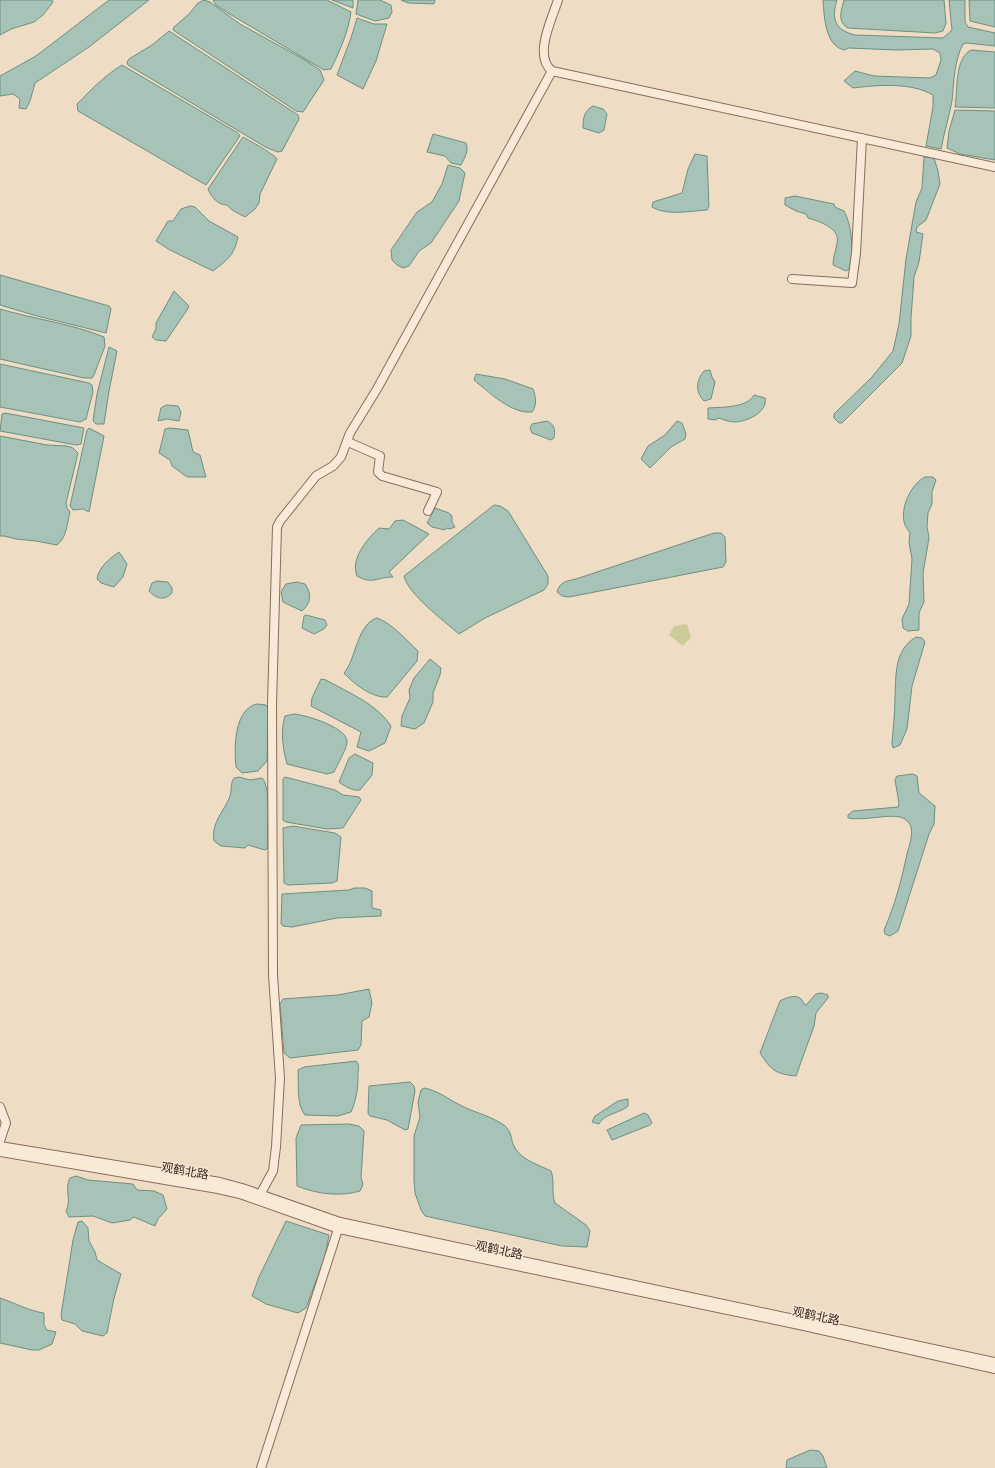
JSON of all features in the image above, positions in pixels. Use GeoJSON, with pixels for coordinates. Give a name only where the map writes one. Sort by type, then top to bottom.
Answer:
{"type":"FeatureCollection","features":[{"type":"Feature","properties":{"kind":"street"},"geometry":{"type":"LineString","coordinates":[[558,0],[544,48],[544,60],[547,67],[552,71],[995,167]]}},
{"type":"Feature","properties":{"kind":"street"},"geometry":{"type":"LineString","coordinates":[[258,1197],[273,1171],[280,1078],[274,975],[272,704],[277,527],[280,521],[316,476],[333,466],[341,457],[348,442],[350,433],[376,389],[552,71]]}},
{"type":"Feature","properties":{"kind":"street"},"geometry":{"type":"LineString","coordinates":[[792,279],[852,283],[856,253],[862,138]]}},
{"type":"Feature","properties":{"kind":"street"},"geometry":{"type":"LineString","coordinates":[[348,442],[380,456],[378,472],[382,476],[437,492],[428,511]]}},
{"type":"Feature","properties":{"kind":"street"},"geometry":{"type":"LineString","coordinates":[[0,1107],[6,1123],[0,1141]]}},
{"type":"Feature","properties":{"kind":"street","name":"观鹤北路"},"geometry":{"type":"LineString","coordinates":[[0,1146],[33,1153],[190,1176],[242,1188],[258,1197],[340,1226],[804,1326],[995,1369]]}},
{"type":"Feature","properties":{"kind":"street","name":"观鹤北路"},"geometry":{"type":"LineString","coordinates":[[0,1152],[189,1183],[258,1197]]}},
{"type":"Feature","properties":{"kind":"street"},"geometry":{"type":"LineString","coordinates":[[261,1468],[340,1226]]}},
{"type":"Feature","properties":{"kind":"street","name":"观鹤北路"},"geometry":{"type":"LineString","coordinates":[[340,1226],[995,1362]]}},
{"type":"Feature","properties":{"kind":"shaded area"},"geometry":{"type":"Polygon","coordinates":[[[0,0],[52,0],[53,2],[43,15],[34,22],[11,29],[0,35],[0,0]]]}},
{"type":"Feature","properties":{"kind":"shaded area"},"geometry":{"type":"Polygon","coordinates":[[[109,0],[149,0],[89,47],[35,83],[26,109],[19,108],[20,99],[13,94],[0,96],[0,76],[36,56],[109,0]]]}},
{"type":"Feature","properties":{"kind":"shaded area"},"geometry":{"type":"Polygon","coordinates":[[[204,0],[210,2],[240,24],[320,70],[324,80],[303,112],[296,111],[173,30],[174,27],[189,14],[198,3],[204,0]]]}},
{"type":"Feature","properties":{"kind":"shaded area"},"geometry":{"type":"Polygon","coordinates":[[[213,0],[327,0],[351,12],[346,34],[331,69],[324,70],[228,13],[216,5],[213,0]]]}},
{"type":"Feature","properties":{"kind":"shaded area"},"geometry":{"type":"Polygon","coordinates":[[[332,0],[353,0],[353,8],[332,0]]]}},
{"type":"Feature","properties":{"kind":"shaded area"},"geometry":{"type":"Polygon","coordinates":[[[358,0],[380,0],[391,5],[392,12],[389,18],[375,21],[356,14],[358,0]]]}},
{"type":"Feature","properties":{"kind":"shaded area"},"geometry":{"type":"Polygon","coordinates":[[[401,0],[435,0],[434,4],[408,3],[401,0]]]}},
{"type":"Feature","properties":{"kind":"shaded area"},"geometry":{"type":"Polygon","coordinates":[[[823,0],[837,0],[834,13],[836,23],[843,30],[855,35],[943,38],[952,30],[949,0],[965,0],[965,22],[968,27],[995,33],[995,46],[967,43],[963,44],[956,65],[952,101],[941,149],[926,146],[933,107],[933,95],[915,88],[904,86],[883,85],[853,88],[844,81],[855,71],[874,76],[930,78],[936,75],[941,60],[940,53],[933,49],[896,50],[848,48],[845,50],[838,48],[833,43],[827,30],[823,0]]]}},
{"type":"Feature","properties":{"kind":"shaded area"},"geometry":{"type":"Polygon","coordinates":[[[844,0],[944,0],[946,23],[943,31],[935,33],[848,28],[842,23],[841,19],[844,0]]]}},
{"type":"Feature","properties":{"kind":"shaded area"},"geometry":{"type":"Polygon","coordinates":[[[969,0],[995,0],[995,27],[970,21],[969,0]]]}},
{"type":"Feature","properties":{"kind":"shaded area"},"geometry":{"type":"Polygon","coordinates":[[[357,18],[374,24],[387,24],[376,61],[363,89],[337,75],[357,18]]]}},
{"type":"Feature","properties":{"kind":"shaded area"},"geometry":{"type":"Polygon","coordinates":[[[169,31],[298,115],[299,119],[282,151],[278,152],[267,148],[128,65],[127,62],[129,59],[152,45],[169,31]]]}},
{"type":"Feature","properties":{"kind":"shaded area"},"geometry":{"type":"Polygon","coordinates":[[[971,50],[995,52],[995,108],[955,107],[959,68],[966,54],[971,50]]]}},
{"type":"Feature","properties":{"kind":"shaded area"},"geometry":{"type":"Polygon","coordinates":[[[122,65],[238,133],[240,136],[206,185],[78,111],[77,104],[104,78],[122,65]]]}},
{"type":"Feature","properties":{"kind":"shaded area"},"geometry":{"type":"Polygon","coordinates":[[[593,106],[603,109],[607,114],[604,130],[599,133],[583,128],[585,115],[593,106]]]}},
{"type":"Feature","properties":{"kind":"shaded area"},"geometry":{"type":"Polygon","coordinates":[[[955,110],[995,111],[995,160],[960,154],[947,148],[949,131],[955,110]]]}},
{"type":"Feature","properties":{"kind":"shaded area"},"geometry":{"type":"Polygon","coordinates":[[[433,134],[466,143],[467,151],[461,165],[451,163],[445,156],[427,152],[433,134]]]}},
{"type":"Feature","properties":{"kind":"shaded area"},"geometry":{"type":"Polygon","coordinates":[[[243,137],[267,151],[277,159],[260,194],[259,203],[255,209],[245,217],[232,210],[227,205],[218,202],[213,198],[208,189],[243,137]]]}},
{"type":"Feature","properties":{"kind":"shaded area"},"geometry":{"type":"Polygon","coordinates":[[[695,154],[707,156],[709,206],[707,210],[672,212],[658,210],[652,207],[653,202],[682,193],[688,169],[695,154]]]}},
{"type":"Feature","properties":{"kind":"shaded area"},"geometry":{"type":"Polygon","coordinates":[[[924,157],[934,158],[940,184],[926,220],[917,227],[916,232],[923,234],[919,262],[914,277],[911,336],[902,363],[842,423],[839,423],[834,418],[834,414],[872,377],[893,351],[899,324],[906,259],[916,202],[922,188],[924,157]]]}},
{"type":"Feature","properties":{"kind":"shaded area"},"geometry":{"type":"Polygon","coordinates":[[[448,165],[460,168],[465,173],[459,201],[431,243],[419,251],[409,266],[403,268],[392,260],[391,250],[417,212],[432,202],[442,184],[448,165]]]}},
{"type":"Feature","properties":{"kind":"shaded area"},"geometry":{"type":"Polygon","coordinates":[[[795,196],[834,204],[835,207],[844,211],[849,224],[852,245],[852,267],[846,271],[833,265],[837,243],[836,233],[828,226],[808,218],[806,214],[785,205],[785,198],[795,196]]]}},
{"type":"Feature","properties":{"kind":"shaded area"},"geometry":{"type":"Polygon","coordinates":[[[190,206],[195,207],[209,221],[238,237],[232,253],[213,271],[170,250],[156,241],[168,221],[173,221],[181,209],[190,206]]]}},
{"type":"Feature","properties":{"kind":"shaded area"},"geometry":{"type":"Polygon","coordinates":[[[0,275],[109,306],[111,309],[106,333],[0,305],[0,275]]]}},
{"type":"Feature","properties":{"kind":"shaded area"},"geometry":{"type":"Polygon","coordinates":[[[174,291],[189,306],[166,341],[156,340],[152,337],[156,329],[156,323],[174,291]]]}},
{"type":"Feature","properties":{"kind":"shaded area"},"geometry":{"type":"Polygon","coordinates":[[[0,309],[92,332],[104,337],[105,346],[92,378],[84,378],[0,359],[0,309]]]}},
{"type":"Feature","properties":{"kind":"shaded area"},"geometry":{"type":"Polygon","coordinates":[[[109,347],[117,351],[104,424],[96,424],[93,421],[97,394],[109,347]]]}},
{"type":"Feature","properties":{"kind":"shaded area"},"geometry":{"type":"Polygon","coordinates":[[[0,364],[89,383],[92,385],[93,392],[86,419],[80,422],[0,407],[0,364]]]}},
{"type":"Feature","properties":{"kind":"shaded area"},"geometry":{"type":"Polygon","coordinates":[[[710,370],[715,382],[711,399],[704,401],[699,394],[698,382],[704,371],[710,370]]]}},
{"type":"Feature","properties":{"kind":"shaded area"},"geometry":{"type":"Polygon","coordinates":[[[476,374],[505,379],[533,389],[536,401],[534,410],[532,412],[524,412],[508,406],[474,380],[476,374]]]}},
{"type":"Feature","properties":{"kind":"shaded area"},"geometry":{"type":"Polygon","coordinates":[[[754,395],[765,398],[763,408],[756,415],[739,422],[730,422],[718,418],[716,420],[708,419],[708,408],[740,405],[751,399],[754,395]]]}},
{"type":"Feature","properties":{"kind":"shaded area"},"geometry":{"type":"Polygon","coordinates":[[[166,405],[178,406],[181,412],[179,421],[167,419],[158,421],[161,408],[166,405]]]}},
{"type":"Feature","properties":{"kind":"shaded area"},"geometry":{"type":"Polygon","coordinates":[[[5,413],[84,428],[81,444],[76,445],[0,431],[2,414],[5,413]]]}},
{"type":"Feature","properties":{"kind":"shaded area"},"geometry":{"type":"Polygon","coordinates":[[[547,421],[552,424],[554,430],[554,438],[551,440],[532,433],[530,428],[532,424],[547,421]]]}},
{"type":"Feature","properties":{"kind":"shaded area"},"geometry":{"type":"Polygon","coordinates":[[[677,421],[682,423],[686,434],[685,439],[671,447],[650,468],[641,459],[648,446],[665,435],[677,421]]]}},
{"type":"Feature","properties":{"kind":"shaded area"},"geometry":{"type":"Polygon","coordinates":[[[89,428],[104,436],[89,512],[83,509],[73,510],[70,506],[87,430],[89,428]]]}},
{"type":"Feature","properties":{"kind":"shaded area"},"geometry":{"type":"Polygon","coordinates":[[[170,428],[188,430],[193,452],[200,455],[206,477],[187,477],[172,466],[170,460],[159,453],[165,429],[170,428]]]}},
{"type":"Feature","properties":{"kind":"shaded area"},"geometry":{"type":"Polygon","coordinates":[[[0,436],[47,445],[67,446],[73,448],[78,453],[66,503],[70,512],[67,526],[63,538],[57,545],[0,536],[0,436]]]}},
{"type":"Feature","properties":{"kind":"shaded area"},"geometry":{"type":"Polygon","coordinates":[[[925,477],[933,477],[936,480],[932,492],[932,504],[928,513],[927,526],[929,538],[923,573],[924,602],[919,613],[919,630],[908,631],[903,628],[902,619],[909,604],[912,559],[909,542],[910,533],[905,525],[904,512],[905,505],[911,491],[920,480],[925,477]]]}},
{"type":"Feature","properties":{"kind":"shaded area"},"geometry":{"type":"Polygon","coordinates":[[[494,505],[500,506],[508,511],[548,576],[548,584],[544,590],[485,618],[459,634],[419,599],[412,591],[404,576],[494,505]]]}},
{"type":"Feature","properties":{"kind":"shaded area"},"geometry":{"type":"Polygon","coordinates":[[[435,508],[449,513],[452,516],[452,522],[455,527],[450,529],[446,528],[445,530],[432,527],[427,523],[435,508]]]}},
{"type":"Feature","properties":{"kind":"shaded area"},"geometry":{"type":"Polygon","coordinates":[[[403,520],[429,534],[389,572],[393,577],[367,580],[357,576],[355,570],[356,563],[365,544],[379,528],[389,529],[395,521],[403,520]]]}},
{"type":"Feature","properties":{"kind":"shaded area"},"geometry":{"type":"Polygon","coordinates":[[[714,533],[721,533],[725,537],[726,562],[723,567],[569,597],[562,596],[557,592],[560,586],[566,581],[714,533]]]}},
{"type":"Feature","properties":{"kind":"shaded area"},"geometry":{"type":"Polygon","coordinates":[[[119,552],[127,564],[123,577],[114,587],[101,583],[97,579],[102,567],[108,560],[119,552]]]}},
{"type":"Feature","properties":{"kind":"shaded area"},"geometry":{"type":"Polygon","coordinates":[[[157,581],[168,582],[172,588],[172,593],[169,596],[160,598],[149,591],[152,583],[157,581]]]}},
{"type":"Feature","properties":{"kind":"shaded area"},"geometry":{"type":"Polygon","coordinates":[[[297,582],[305,584],[310,595],[309,602],[302,611],[283,602],[281,592],[286,584],[297,582]]]}},
{"type":"Feature","properties":{"kind":"shaded area"},"geometry":{"type":"Polygon","coordinates":[[[306,615],[325,620],[327,625],[324,629],[314,634],[302,628],[304,616],[306,615]]]}},
{"type":"Feature","properties":{"kind":"shaded area"},"geometry":{"type":"Polygon","coordinates":[[[377,618],[394,628],[418,651],[417,661],[387,697],[381,697],[369,693],[353,682],[344,673],[365,627],[377,618]]]}},
{"type":"Feature","properties":{"kind":"shaded area"},"geometry":{"type":"Polygon","coordinates":[[[687,624],[691,637],[683,646],[669,635],[674,626],[687,624]]]}},
{"type":"Feature","properties":{"kind":"shaded area"},"geometry":{"type":"Polygon","coordinates":[[[916,637],[922,638],[925,642],[912,686],[907,729],[900,745],[893,748],[896,672],[900,656],[904,649],[909,642],[916,637]]]}},
{"type":"Feature","properties":{"kind":"shaded area"},"geometry":{"type":"Polygon","coordinates":[[[430,659],[441,668],[433,693],[433,702],[424,723],[415,729],[401,726],[402,716],[410,698],[409,690],[414,678],[430,659]]]}},
{"type":"Feature","properties":{"kind":"shaded area"},"geometry":{"type":"Polygon","coordinates":[[[321,679],[326,680],[362,700],[385,718],[391,726],[385,743],[369,751],[357,747],[361,732],[311,706],[312,698],[321,679]]]}},
{"type":"Feature","properties":{"kind":"shaded area"},"geometry":{"type":"Polygon","coordinates":[[[257,704],[266,705],[269,710],[267,761],[258,771],[242,773],[236,767],[235,750],[237,730],[244,713],[249,707],[257,704]]]}},
{"type":"Feature","properties":{"kind":"shaded area"},"geometry":{"type":"Polygon","coordinates":[[[294,714],[325,723],[340,731],[345,736],[347,744],[334,772],[327,774],[287,764],[283,746],[283,722],[285,716],[294,714]]]}},
{"type":"Feature","properties":{"kind":"shaded area"},"geometry":{"type":"Polygon","coordinates":[[[355,754],[373,763],[372,775],[360,790],[352,789],[339,782],[349,758],[355,754]]]}},
{"type":"Feature","properties":{"kind":"shaded area"},"geometry":{"type":"Polygon","coordinates":[[[913,774],[917,776],[919,793],[935,806],[934,824],[929,834],[898,931],[890,936],[885,934],[884,930],[900,884],[912,834],[910,824],[904,818],[894,816],[855,819],[848,818],[848,815],[853,811],[898,807],[899,803],[895,780],[897,776],[913,774]]]}},
{"type":"Feature","properties":{"kind":"shaded area"},"geometry":{"type":"Polygon","coordinates":[[[239,777],[250,780],[262,778],[265,783],[268,800],[268,848],[265,850],[248,845],[245,848],[221,846],[214,841],[214,828],[230,796],[233,780],[234,778],[239,777]]]}},
{"type":"Feature","properties":{"kind":"shaded area"},"geometry":{"type":"Polygon","coordinates":[[[285,777],[335,790],[343,795],[359,797],[361,800],[343,828],[327,829],[286,822],[283,820],[283,779],[285,777]]]}},
{"type":"Feature","properties":{"kind":"shaded area"},"geometry":{"type":"Polygon","coordinates":[[[293,826],[335,833],[341,837],[337,881],[332,883],[288,885],[284,883],[283,828],[293,826]]]}},
{"type":"Feature","properties":{"kind":"shaded area"},"geometry":{"type":"Polygon","coordinates":[[[354,888],[365,888],[372,891],[372,908],[381,910],[381,916],[337,918],[292,927],[283,926],[281,924],[282,894],[349,890],[354,888]]]}},
{"type":"Feature","properties":{"kind":"shaded area"},"geometry":{"type":"Polygon","coordinates":[[[369,989],[372,1003],[369,1017],[362,1021],[361,1045],[358,1050],[290,1058],[284,1053],[280,1004],[283,999],[338,995],[369,989]]]}},
{"type":"Feature","properties":{"kind":"shaded area"},"geometry":{"type":"Polygon","coordinates":[[[821,993],[828,995],[828,998],[816,1013],[814,1026],[796,1076],[783,1074],[774,1070],[760,1053],[780,1001],[794,996],[800,998],[806,1005],[816,994],[821,993]]]}},
{"type":"Feature","properties":{"kind":"shaded area"},"geometry":{"type":"Polygon","coordinates":[[[356,1061],[359,1067],[358,1086],[351,1112],[338,1116],[305,1115],[300,1106],[298,1094],[298,1070],[304,1067],[356,1061]]]}},
{"type":"Feature","properties":{"kind":"shaded area"},"geometry":{"type":"Polygon","coordinates":[[[410,1082],[414,1086],[415,1091],[408,1129],[405,1130],[387,1120],[370,1116],[368,1113],[369,1086],[410,1082]]]}},
{"type":"Feature","properties":{"kind":"shaded area"},"geometry":{"type":"Polygon","coordinates":[[[424,1088],[438,1093],[505,1126],[509,1131],[513,1145],[522,1156],[551,1171],[555,1203],[586,1225],[590,1231],[587,1247],[562,1246],[425,1216],[421,1210],[415,1193],[414,1180],[414,1136],[420,1117],[418,1102],[421,1090],[424,1088]]]}},
{"type":"Feature","properties":{"kind":"shaded area"},"geometry":{"type":"Polygon","coordinates":[[[628,1099],[628,1106],[625,1108],[604,1118],[599,1124],[592,1122],[595,1116],[618,1101],[628,1099]]]}},
{"type":"Feature","properties":{"kind":"shaded area"},"geometry":{"type":"Polygon","coordinates":[[[644,1113],[648,1115],[652,1123],[650,1125],[612,1140],[607,1130],[644,1113]]]}},
{"type":"Feature","properties":{"kind":"shaded area"},"geometry":{"type":"Polygon","coordinates":[[[349,1124],[359,1126],[364,1131],[361,1178],[363,1184],[360,1191],[345,1194],[328,1194],[297,1186],[296,1138],[301,1125],[349,1124]]]}},
{"type":"Feature","properties":{"kind":"shaded area"},"geometry":{"type":"Polygon","coordinates":[[[76,1176],[88,1180],[133,1184],[137,1190],[154,1191],[163,1195],[167,1209],[158,1219],[155,1226],[134,1217],[130,1220],[112,1223],[93,1216],[69,1217],[66,1211],[68,1207],[68,1182],[70,1178],[76,1176]]]}},
{"type":"Feature","properties":{"kind":"shaded area"},"geometry":{"type":"Polygon","coordinates":[[[82,1221],[88,1228],[89,1241],[95,1252],[97,1260],[121,1274],[114,1298],[107,1333],[103,1336],[82,1331],[75,1324],[62,1320],[61,1315],[73,1240],[78,1222],[82,1221]]]}},
{"type":"Feature","properties":{"kind":"shaded area"},"geometry":{"type":"Polygon","coordinates":[[[286,1221],[329,1235],[325,1257],[306,1308],[298,1313],[266,1304],[252,1296],[259,1277],[286,1221]]]}},
{"type":"Feature","properties":{"kind":"shaded area"},"geometry":{"type":"Polygon","coordinates":[[[0,1298],[27,1309],[44,1313],[44,1325],[47,1330],[56,1332],[52,1344],[39,1350],[32,1350],[0,1343],[0,1298]]]}},
{"type":"Feature","properties":{"kind":"shaded area"},"geometry":{"type":"Polygon","coordinates":[[[810,1450],[819,1451],[823,1456],[827,1468],[786,1468],[787,1460],[810,1450]]]}}]}
